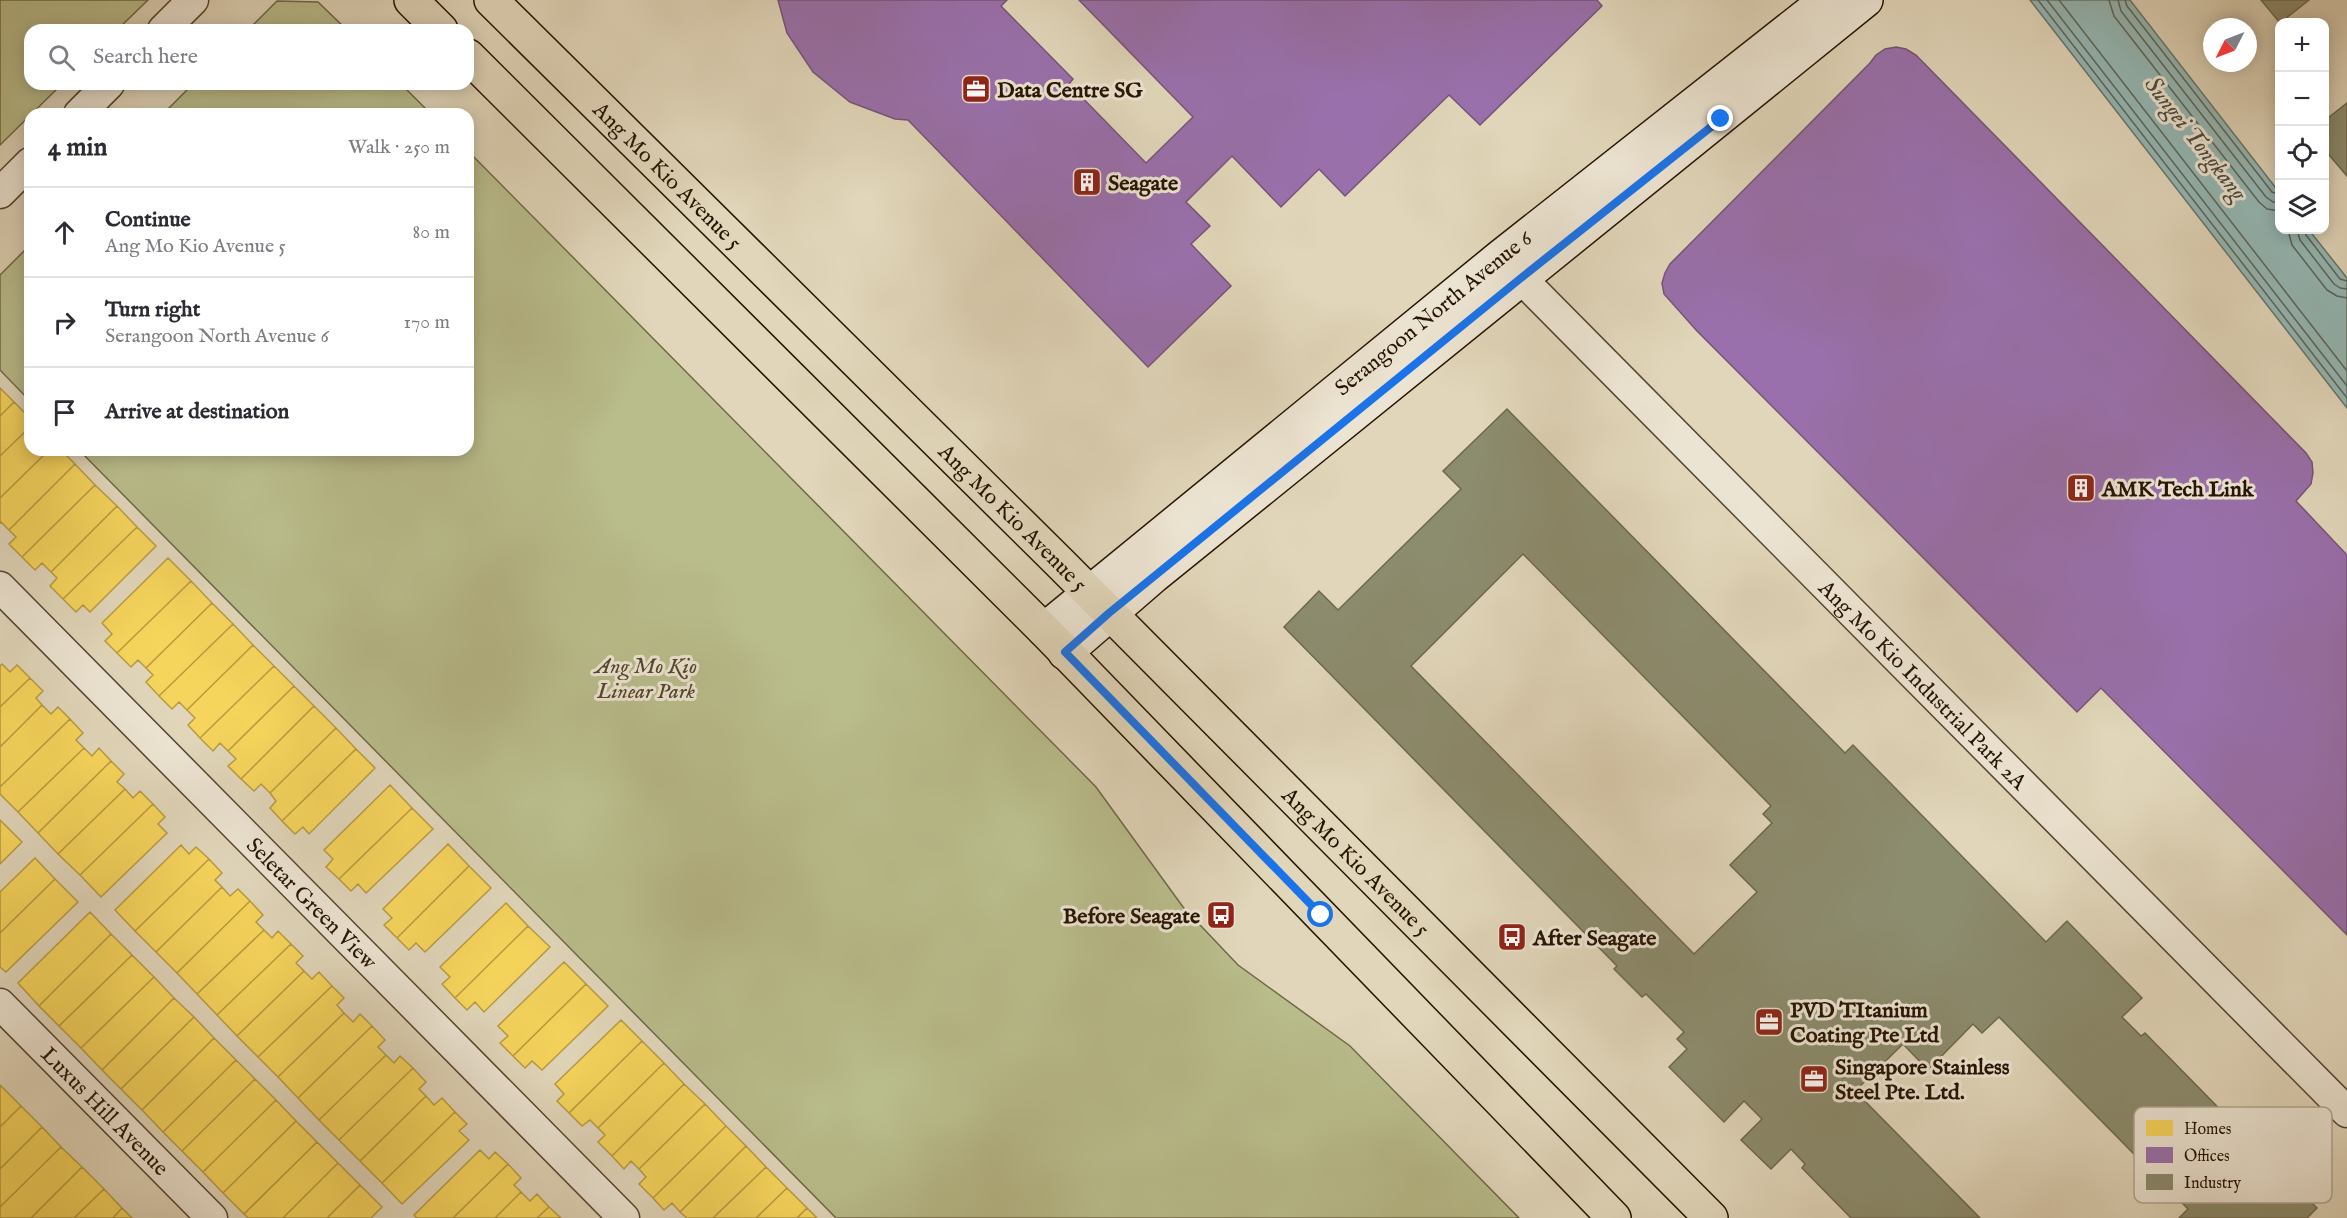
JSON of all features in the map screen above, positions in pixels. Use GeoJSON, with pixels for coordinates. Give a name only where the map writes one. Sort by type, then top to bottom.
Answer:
{"type":"FeatureCollection","features":[{"type":"Feature","properties":{"kind":"main road"},"geometry":{"type":"LineString","coordinates":[[411,0],[435,24]]}},
{"type":"Feature","properties":{"kind":"main road","name":"Ang Mo Kio Avenue 5"},"geometry":{"type":"LineString","coordinates":[[491,0],[1099,603],[1711,1218]]}},
{"type":"Feature","properties":{"kind":"main road"},"geometry":{"type":"LineString","coordinates":[[474,63],[1054,641],[1614,1218]]}},
{"type":"Feature","properties":{"kind":"street"},"geometry":{"type":"LineString","coordinates":[[169,24],[193,0]]}},
{"type":"Feature","properties":{"kind":"street","name":"Serangoon North Avenue 6"},"geometry":{"type":"LineString","coordinates":[[1054,641],[1510,268],[1826,0]]}},
{"type":"Feature","properties":{"kind":"street","name":"Serangoon North Avenue 6"},"geometry":{"type":"LineString","coordinates":[[1510,268],[1721,119],[1866,0]]}},
{"type":"Feature","properties":{"kind":"street"},"geometry":{"type":"LineString","coordinates":[[85,108],[103,90]]}},
{"type":"Feature","properties":{"kind":"street"},"geometry":{"type":"LineString","coordinates":[[0,194],[24,169]]}},
{"type":"Feature","properties":{"kind":"street","name":"Ang Mo Kio Industrial Park 2A"},"geometry":{"type":"LineString","coordinates":[[1510,268],[2347,1112]]}},
{"type":"Feature","properties":{"kind":"street","name":"Seletar Green View"},"geometry":{"type":"LineString","coordinates":[[0,587],[624,1218]]}},
{"type":"Feature","properties":{"kind":"street","name":"Luxus Hill Avenue"},"geometry":{"type":"LineString","coordinates":[[0,1004],[212,1218]]}},
{"type":"Feature","properties":{"kind":"green space"},"geometry":{"type":"Polygon","coordinates":[[[0,0],[148,0],[123,24],[24,24],[24,90],[56,90],[38,108],[24,108],[24,121],[0,145],[0,0]]]}},
{"type":"Feature","properties":{"kind":"green space"},"geometry":{"type":"Polygon","coordinates":[[[277,1],[318,2],[341,24],[254,24],[277,1]]]}},
{"type":"Feature","properties":{"kind":"green space"},"geometry":{"type":"Polygon","coordinates":[[[187,90],[407,90],[425,108],[169,108],[187,90]]]}},
{"type":"Feature","properties":{"kind":"green space","name":"Ang Mo Kio Linear Park"},"geometry":{"type":"Polygon","coordinates":[[[474,157],[1096,787],[1183,907],[1238,965],[1350,1046],[1519,1218],[836,1218],[85,456],[474,456],[474,157]]]}},
{"type":"Feature","properties":{"kind":"green space"},"geometry":{"type":"Polygon","coordinates":[[[24,251],[24,395],[0,370],[0,275],[24,251]]]}},
{"type":"Feature","properties":{"kind":"water","name":"Sungei Tongkang"},"geometry":{"type":"Polygon","coordinates":[[[2030,0],[2130,0],[2275,187],[2275,234],[2312,234],[2347,278],[2347,408],[2030,0]]]}},
{"type":"Feature","properties":{"kind":"building: Homes"},"geometry":{"type":"Polygon","coordinates":[[[0,388],[14,402],[0,416],[0,388]]]}},
{"type":"Feature","properties":{"kind":"building: Homes"},"geometry":{"type":"Polygon","coordinates":[[[14,402],[24,412],[24,433],[0,456],[0,416],[14,402]]]}},
{"type":"Feature","properties":{"kind":"building: Homes"},"geometry":{"type":"Polygon","coordinates":[[[24,433],[24,456],[43,456],[0,498],[0,456],[24,433]]]}},
{"type":"Feature","properties":{"kind":"building: Homes"},"geometry":{"type":"Polygon","coordinates":[[[43,456],[67,456],[75,464],[9,530],[0,523],[0,498],[43,456]]]}},
{"type":"Feature","properties":{"kind":"building: Homes"},"geometry":{"type":"Polygon","coordinates":[[[75,464],[95,485],[22,557],[9,544],[16,537],[9,530],[75,464]]]}},
{"type":"Feature","properties":{"kind":"building: Homes"},"geometry":{"type":"Polygon","coordinates":[[[95,485],[117,506],[51,572],[42,563],[35,570],[22,557],[95,485]]]}},
{"type":"Feature","properties":{"kind":"building: Homes"},"geometry":{"type":"Polygon","coordinates":[[[117,506],[137,527],[63,599],[50,586],[57,578],[51,572],[117,506]]]}},
{"type":"Feature","properties":{"kind":"building: Homes"},"geometry":{"type":"Polygon","coordinates":[[[137,527],[156,546],[90,612],[83,605],[76,612],[63,599],[137,527]]]}},
{"type":"Feature","properties":{"kind":"building: Homes"},"geometry":{"type":"Polygon","coordinates":[[[168,558],[191,581],[117,653],[105,641],[112,634],[102,623],[168,558]]]}},
{"type":"Feature","properties":{"kind":"building: Homes"},"geometry":{"type":"Polygon","coordinates":[[[191,581],[212,603],[146,668],[138,660],[131,667],[117,653],[191,581]]]}},
{"type":"Feature","properties":{"kind":"building: Homes"},"geometry":{"type":"Polygon","coordinates":[[[212,603],[233,624],[159,696],[146,682],[153,675],[146,668],[212,603]]]}},
{"type":"Feature","properties":{"kind":"building: Homes"},"geometry":{"type":"Polygon","coordinates":[[[233,624],[253,645],[187,710],[179,702],[172,709],[159,696],[233,624]]]}},
{"type":"Feature","properties":{"kind":"building: Homes"},"geometry":{"type":"Polygon","coordinates":[[[253,645],[274,666],[200,738],[188,725],[195,718],[187,710],[253,645]]]}},
{"type":"Feature","properties":{"kind":"building: Homes"},"geometry":{"type":"Polygon","coordinates":[[[2,664],[10,672],[17,665],[30,678],[0,707],[0,666],[2,664]]]}},
{"type":"Feature","properties":{"kind":"building: Homes"},"geometry":{"type":"Polygon","coordinates":[[[274,666],[294,686],[228,751],[220,743],[213,751],[200,738],[274,666]]]}},
{"type":"Feature","properties":{"kind":"building: Homes"},"geometry":{"type":"Polygon","coordinates":[[[30,678],[43,691],[36,698],[42,705],[0,747],[0,707],[30,678]]]}},
{"type":"Feature","properties":{"kind":"building: Homes"},"geometry":{"type":"Polygon","coordinates":[[[294,686],[314,706],[241,779],[228,766],[236,759],[228,751],[294,686]]]}},
{"type":"Feature","properties":{"kind":"building: Homes"},"geometry":{"type":"Polygon","coordinates":[[[42,705],[51,714],[58,707],[70,719],[0,787],[0,747],[42,705]]]}},
{"type":"Feature","properties":{"kind":"building: Homes"},"geometry":{"type":"Polygon","coordinates":[[[314,706],[336,728],[270,793],[261,784],[254,791],[241,779],[314,706]]]}},
{"type":"Feature","properties":{"kind":"building: Homes"},"geometry":{"type":"Polygon","coordinates":[[[70,719],[83,733],[76,740],[84,748],[18,812],[0,794],[0,787],[70,719]]]}},
{"type":"Feature","properties":{"kind":"building: Homes"},"geometry":{"type":"Polygon","coordinates":[[[336,728],[356,749],[282,821],[270,808],[276,801],[270,793],[336,728]]]}},
{"type":"Feature","properties":{"kind":"building: Homes"},"geometry":{"type":"Polygon","coordinates":[[[84,748],[92,756],[99,748],[111,761],[38,833],[18,812],[84,748]]]}},
{"type":"Feature","properties":{"kind":"building: Homes"},"geometry":{"type":"Polygon","coordinates":[[[356,749],[375,768],[309,834],[303,827],[295,834],[282,821],[356,749]]]}},
{"type":"Feature","properties":{"kind":"building: Homes"},"geometry":{"type":"Polygon","coordinates":[[[111,761],[124,774],[117,782],[125,789],[58,854],[38,833],[111,761]]]}},
{"type":"Feature","properties":{"kind":"building: Homes"},"geometry":{"type":"Polygon","coordinates":[[[390,785],[412,808],[339,879],[326,867],[333,859],[324,850],[390,785]]]}},
{"type":"Feature","properties":{"kind":"building: Homes"},"geometry":{"type":"Polygon","coordinates":[[[125,789],[133,798],[140,791],[153,804],[80,875],[58,854],[125,789]]]}},
{"type":"Feature","properties":{"kind":"building: Homes"},"geometry":{"type":"Polygon","coordinates":[[[153,804],[165,817],[158,824],[167,833],[101,897],[80,875],[153,804]]]}},
{"type":"Feature","properties":{"kind":"building: Homes"},"geometry":{"type":"Polygon","coordinates":[[[412,808],[433,829],[366,893],[358,884],[351,891],[339,879],[412,808]]]}},
{"type":"Feature","properties":{"kind":"building: Homes"},"geometry":{"type":"Polygon","coordinates":[[[0,820],[22,842],[0,864],[0,820]]]}},
{"type":"Feature","properties":{"kind":"building: Homes"},"geometry":{"type":"Polygon","coordinates":[[[448,844],[469,866],[397,938],[384,925],[392,918],[383,909],[448,844]]]}},
{"type":"Feature","properties":{"kind":"building: Homes"},"geometry":{"type":"Polygon","coordinates":[[[181,845],[189,854],[196,847],[209,859],[135,931],[115,910],[181,845]]]}},
{"type":"Feature","properties":{"kind":"building: Homes"},"geometry":{"type":"Polygon","coordinates":[[[35,858],[55,879],[0,933],[0,892],[35,858]]]}},
{"type":"Feature","properties":{"kind":"building: Homes"},"geometry":{"type":"Polygon","coordinates":[[[209,859],[222,873],[215,880],[222,887],[156,952],[135,931],[209,859]]]}},
{"type":"Feature","properties":{"kind":"building: Homes"},"geometry":{"type":"Polygon","coordinates":[[[469,866],[491,888],[425,952],[416,943],[409,950],[397,938],[469,866]]]}},
{"type":"Feature","properties":{"kind":"building: Homes"},"geometry":{"type":"Polygon","coordinates":[[[55,879],[78,902],[6,972],[0,967],[0,933],[55,879]]]}},
{"type":"Feature","properties":{"kind":"building: Homes"},"geometry":{"type":"Polygon","coordinates":[[[222,887],[230,896],[238,889],[250,901],[177,973],[156,952],[222,887]]]}},
{"type":"Feature","properties":{"kind":"building: Homes"},"geometry":{"type":"Polygon","coordinates":[[[250,901],[263,915],[256,922],[264,930],[197,994],[177,973],[250,901]]]}},
{"type":"Feature","properties":{"kind":"building: Homes"},"geometry":{"type":"Polygon","coordinates":[[[506,903],[528,926],[455,998],[442,984],[450,977],[440,967],[506,903]]]}},
{"type":"Feature","properties":{"kind":"building: Homes"},"geometry":{"type":"Polygon","coordinates":[[[90,912],[111,934],[39,1006],[18,983],[90,912]]]}},
{"type":"Feature","properties":{"kind":"building: Homes"},"geometry":{"type":"Polygon","coordinates":[[[528,926],[550,947],[484,1012],[475,1002],[467,1010],[455,998],[528,926]]]}},
{"type":"Feature","properties":{"kind":"building: Homes"},"geometry":{"type":"Polygon","coordinates":[[[264,930],[272,938],[278,931],[291,944],[217,1015],[197,994],[264,930]]]}},
{"type":"Feature","properties":{"kind":"building: Homes"},"geometry":{"type":"Polygon","coordinates":[[[111,934],[132,955],[59,1026],[39,1006],[111,934]]]}},
{"type":"Feature","properties":{"kind":"building: Homes"},"geometry":{"type":"Polygon","coordinates":[[[291,944],[303,956],[296,963],[304,971],[237,1036],[217,1015],[291,944]]]}},
{"type":"Feature","properties":{"kind":"building: Homes"},"geometry":{"type":"Polygon","coordinates":[[[132,955],[154,977],[81,1048],[59,1026],[132,955]]]}},
{"type":"Feature","properties":{"kind":"building: Homes"},"geometry":{"type":"Polygon","coordinates":[[[564,962],[586,984],[513,1056],[500,1043],[508,1036],[498,1026],[564,962]]]}},
{"type":"Feature","properties":{"kind":"building: Homes"},"geometry":{"type":"Polygon","coordinates":[[[304,971],[312,979],[319,972],[332,986],[258,1057],[237,1036],[304,971]]]}},
{"type":"Feature","properties":{"kind":"building: Homes"},"geometry":{"type":"Polygon","coordinates":[[[154,977],[174,998],[102,1070],[81,1048],[154,977]]]}},
{"type":"Feature","properties":{"kind":"building: Homes"},"geometry":{"type":"Polygon","coordinates":[[[586,984],[608,1006],[542,1070],[532,1061],[525,1068],[513,1056],[586,984]]]}},
{"type":"Feature","properties":{"kind":"building: Homes"},"geometry":{"type":"Polygon","coordinates":[[[332,986],[344,998],[337,1005],[344,1013],[278,1077],[258,1057],[332,986]]]}},
{"type":"Feature","properties":{"kind":"building: Homes"},"geometry":{"type":"Polygon","coordinates":[[[174,998],[194,1017],[121,1089],[102,1070],[174,998]]]}},
{"type":"Feature","properties":{"kind":"building: Homes"},"geometry":{"type":"Polygon","coordinates":[[[344,1013],[353,1022],[360,1014],[372,1026],[298,1098],[278,1077],[344,1013]]]}},
{"type":"Feature","properties":{"kind":"building: Homes"},"geometry":{"type":"Polygon","coordinates":[[[194,1017],[214,1038],[142,1110],[121,1089],[194,1017]]]}},
{"type":"Feature","properties":{"kind":"building: Homes"},"geometry":{"type":"Polygon","coordinates":[[[621,1020],[642,1041],[569,1113],[557,1101],[564,1094],[555,1084],[621,1020]]]}},
{"type":"Feature","properties":{"kind":"building: Homes"},"geometry":{"type":"Polygon","coordinates":[[[372,1026],[385,1040],[378,1047],[386,1055],[319,1120],[298,1098],[372,1026]]]}},
{"type":"Feature","properties":{"kind":"building: Homes"},"geometry":{"type":"Polygon","coordinates":[[[214,1038],[236,1060],[163,1132],[142,1110],[214,1038]]]}},
{"type":"Feature","properties":{"kind":"building: Homes"},"geometry":{"type":"Polygon","coordinates":[[[642,1041],[664,1063],[598,1128],[590,1120],[582,1126],[569,1113],[642,1041]]]}},
{"type":"Feature","properties":{"kind":"building: Homes"},"geometry":{"type":"Polygon","coordinates":[[[386,1055],[394,1063],[400,1056],[413,1068],[339,1140],[319,1120],[386,1055]]]}},
{"type":"Feature","properties":{"kind":"building: Homes"},"geometry":{"type":"Polygon","coordinates":[[[236,1060],[255,1079],[182,1151],[163,1132],[236,1060]]]}},
{"type":"Feature","properties":{"kind":"building: Homes"},"geometry":{"type":"Polygon","coordinates":[[[664,1063],[684,1084],[612,1156],[598,1142],[605,1135],[598,1128],[664,1063]]]}},
{"type":"Feature","properties":{"kind":"building: Homes"},"geometry":{"type":"Polygon","coordinates":[[[413,1068],[426,1082],[419,1089],[426,1096],[360,1161],[339,1140],[413,1068]]]}},
{"type":"Feature","properties":{"kind":"building: Homes"},"geometry":{"type":"Polygon","coordinates":[[[255,1079],[276,1100],[203,1172],[182,1151],[255,1079]]]}},
{"type":"Feature","properties":{"kind":"building: Homes"},"geometry":{"type":"Polygon","coordinates":[[[684,1084],[705,1104],[639,1169],[631,1161],[624,1169],[612,1156],[684,1084]]]}},
{"type":"Feature","properties":{"kind":"building: Homes"},"geometry":{"type":"Polygon","coordinates":[[[0,1085],[21,1106],[0,1127],[0,1085]]]}},
{"type":"Feature","properties":{"kind":"building: Homes"},"geometry":{"type":"Polygon","coordinates":[[[426,1096],[434,1105],[442,1098],[455,1112],[382,1183],[360,1161],[426,1096]]]}},
{"type":"Feature","properties":{"kind":"building: Homes"},"geometry":{"type":"Polygon","coordinates":[[[276,1100],[296,1121],[223,1193],[203,1172],[276,1100]]]}},
{"type":"Feature","properties":{"kind":"building: Homes"},"geometry":{"type":"Polygon","coordinates":[[[705,1104],[726,1126],[653,1198],[639,1184],[646,1177],[639,1169],[705,1104]]]}},
{"type":"Feature","properties":{"kind":"building: Homes"},"geometry":{"type":"Polygon","coordinates":[[[21,1106],[42,1127],[0,1169],[0,1127],[21,1106]]]}},
{"type":"Feature","properties":{"kind":"building: Homes"},"geometry":{"type":"Polygon","coordinates":[[[455,1112],[467,1124],[459,1131],[469,1140],[402,1204],[382,1183],[455,1112]]]}},
{"type":"Feature","properties":{"kind":"building: Homes"},"geometry":{"type":"Polygon","coordinates":[[[296,1121],[317,1142],[244,1214],[223,1193],[296,1121]]]}},
{"type":"Feature","properties":{"kind":"building: Homes"},"geometry":{"type":"Polygon","coordinates":[[[726,1126],[746,1146],[680,1212],[672,1203],[664,1210],[653,1198],[726,1126]]]}},
{"type":"Feature","properties":{"kind":"building: Homes"},"geometry":{"type":"Polygon","coordinates":[[[42,1127],[61,1147],[0,1207],[0,1169],[42,1127]]]}},
{"type":"Feature","properties":{"kind":"building: Homes"},"geometry":{"type":"Polygon","coordinates":[[[317,1142],[338,1163],[283,1218],[248,1218],[244,1214],[317,1142]]]}},
{"type":"Feature","properties":{"kind":"building: Homes"},"geometry":{"type":"Polygon","coordinates":[[[746,1146],[766,1167],[713,1218],[687,1218],[680,1212],[746,1146]]]}},
{"type":"Feature","properties":{"kind":"building: Homes"},"geometry":{"type":"Polygon","coordinates":[[[61,1147],[82,1167],[31,1218],[0,1218],[0,1207],[61,1147]]]}},
{"type":"Feature","properties":{"kind":"building: Homes"},"geometry":{"type":"Polygon","coordinates":[[[480,1150],[489,1159],[495,1152],[508,1164],[453,1218],[417,1218],[414,1215],[480,1150]]]}},
{"type":"Feature","properties":{"kind":"building: Homes"},"geometry":{"type":"Polygon","coordinates":[[[338,1163],[360,1185],[327,1218],[283,1218],[338,1163]]]}},
{"type":"Feature","properties":{"kind":"building: Homes"},"geometry":{"type":"Polygon","coordinates":[[[508,1164],[521,1178],[514,1185],[521,1192],[495,1218],[453,1218],[508,1164]]]}},
{"type":"Feature","properties":{"kind":"building: Homes"},"geometry":{"type":"Polygon","coordinates":[[[82,1167],[104,1189],[74,1218],[31,1218],[82,1167]]]}},
{"type":"Feature","properties":{"kind":"building: Homes"},"geometry":{"type":"Polygon","coordinates":[[[766,1167],[787,1188],[756,1218],[713,1218],[766,1167]]]}},
{"type":"Feature","properties":{"kind":"building: Homes"},"geometry":{"type":"Polygon","coordinates":[[[360,1185],[382,1207],[371,1218],[327,1218],[360,1185]]]}},
{"type":"Feature","properties":{"kind":"building: Homes"},"geometry":{"type":"Polygon","coordinates":[[[787,1188],[807,1208],[797,1218],[756,1218],[787,1188]]]}},
{"type":"Feature","properties":{"kind":"building: Homes"},"geometry":{"type":"Polygon","coordinates":[[[104,1189],[122,1208],[113,1218],[74,1218],[104,1189]]]}},
{"type":"Feature","properties":{"kind":"building: Homes"},"geometry":{"type":"Polygon","coordinates":[[[521,1192],[530,1201],[537,1194],[549,1207],[537,1218],[495,1218],[521,1192]]]}},
{"type":"Feature","properties":{"kind":"building: Homes"},"geometry":{"type":"Polygon","coordinates":[[[549,1207],[561,1218],[537,1218],[549,1207]]]}},
{"type":"Feature","properties":{"kind":"building: Homes"},"geometry":{"type":"Polygon","coordinates":[[[122,1208],[132,1218],[113,1218],[122,1208]]]}},
{"type":"Feature","properties":{"kind":"building: Homes"},"geometry":{"type":"Polygon","coordinates":[[[807,1208],[817,1218],[797,1218],[807,1208]]]}},
{"type":"Feature","properties":{"kind":"building: Offices","name":"Seagate"},"geometry":{"type":"Polygon","coordinates":[[[778,0],[1007,0],[1001,6],[1073,79],[1069,84],[1146,163],[1193,117],[1079,0],[1597,0],[1602,6],[1480,125],[1449,95],[1345,196],[1319,169],[1281,207],[1232,156],[1186,202],[1210,226],[1191,244],[1231,286],[1148,367],[908,120],[895,119],[850,102],[813,72],[787,33],[778,0]]]}},
{"type":"Feature","properties":{"kind":"building: Offices","name":"AMK Tech Link"},"geometry":{"type":"Polygon","coordinates":[[[1896,47],[1906,49],[1916,55],[2306,453],[2312,462],[2311,484],[2296,501],[2347,555],[2347,935],[2101,688],[2077,712],[1697,331],[1664,294],[1662,283],[1670,264],[1876,55],[1885,49],[1896,47]]]}},
{"type":"Feature","properties":{"kind":"building: Industry"},"geometry":{"type":"Polygon","coordinates":[[[2261,0],[2309,0],[2286,18],[2276,18],[2261,0]]]}},
{"type":"Feature","properties":{"kind":"building: Industry"},"geometry":{"type":"Polygon","coordinates":[[[2347,103],[2347,176],[2329,155],[2329,117],[2347,103]]]}},
{"type":"Feature","properties":{"kind":"building: Industry"},"geometry":{"type":"Polygon","coordinates":[[[1507,409],[1845,753],[1853,745],[2046,942],[2067,921],[2142,998],[2122,1017],[2141,1036],[2145,1033],[2218,1107],[2134,1107],[2134,1154],[1999,1017],[1982,1033],[1973,1024],[1928,1070],[1903,1044],[1855,1091],[1980,1218],[1851,1218],[1802,1168],[1805,1164],[1791,1149],[1771,1169],[1741,1140],[1762,1119],[1744,1101],[1724,1122],[1669,1067],[1687,1049],[1677,1039],[1684,1032],[1646,994],[1642,997],[1614,969],[1617,966],[1284,627],[1319,591],[1338,610],[1461,489],[1443,471],[1507,409]],[[1523,554],[1411,666],[1694,954],[1757,892],[1730,865],[1772,823],[1763,814],[1771,806],[1523,554]]]}},
{"type":"Feature","properties":{"kind":"building: Industry"},"geometry":{"type":"Polygon","coordinates":[[[2182,1203],[2312,1203],[2317,1208],[2307,1218],[2179,1218],[2188,1209],[2182,1203]]]}},
{"type":"Feature","properties":{"kind":"place","name":"Data Centre SG"},"geometry":{"type":"Point","coordinates":[976,89]}},
{"type":"Feature","properties":{"kind":"place","name":"Seagate"},"geometry":{"type":"Point","coordinates":[1087,182]}},
{"type":"Feature","properties":{"kind":"place","name":"AMK Tech Link"},"geometry":{"type":"Point","coordinates":[2081,488]}},
{"type":"Feature","properties":{"kind":"place","name":"Before Seagate"},"geometry":{"type":"Point","coordinates":[1221,915]}},
{"type":"Feature","properties":{"kind":"place","name":"After Seagate"},"geometry":{"type":"Point","coordinates":[1512,937]}},
{"type":"Feature","properties":{"kind":"place","name":"PVD TItanium Coating Pte Ltd"},"geometry":{"type":"Point","coordinates":[1769,1022]}},
{"type":"Feature","properties":{"kind":"place","name":"Singapore Stainless Steel Pte. Ltd."},"geometry":{"type":"Point","coordinates":[1814,1079]}},
{"type":"Feature","properties":{"kind":"route"},"geometry":{"type":"LineString","coordinates":[[1321,915],[1065,652],[1109,613],[1521,278],[1721,119]]}}]}
